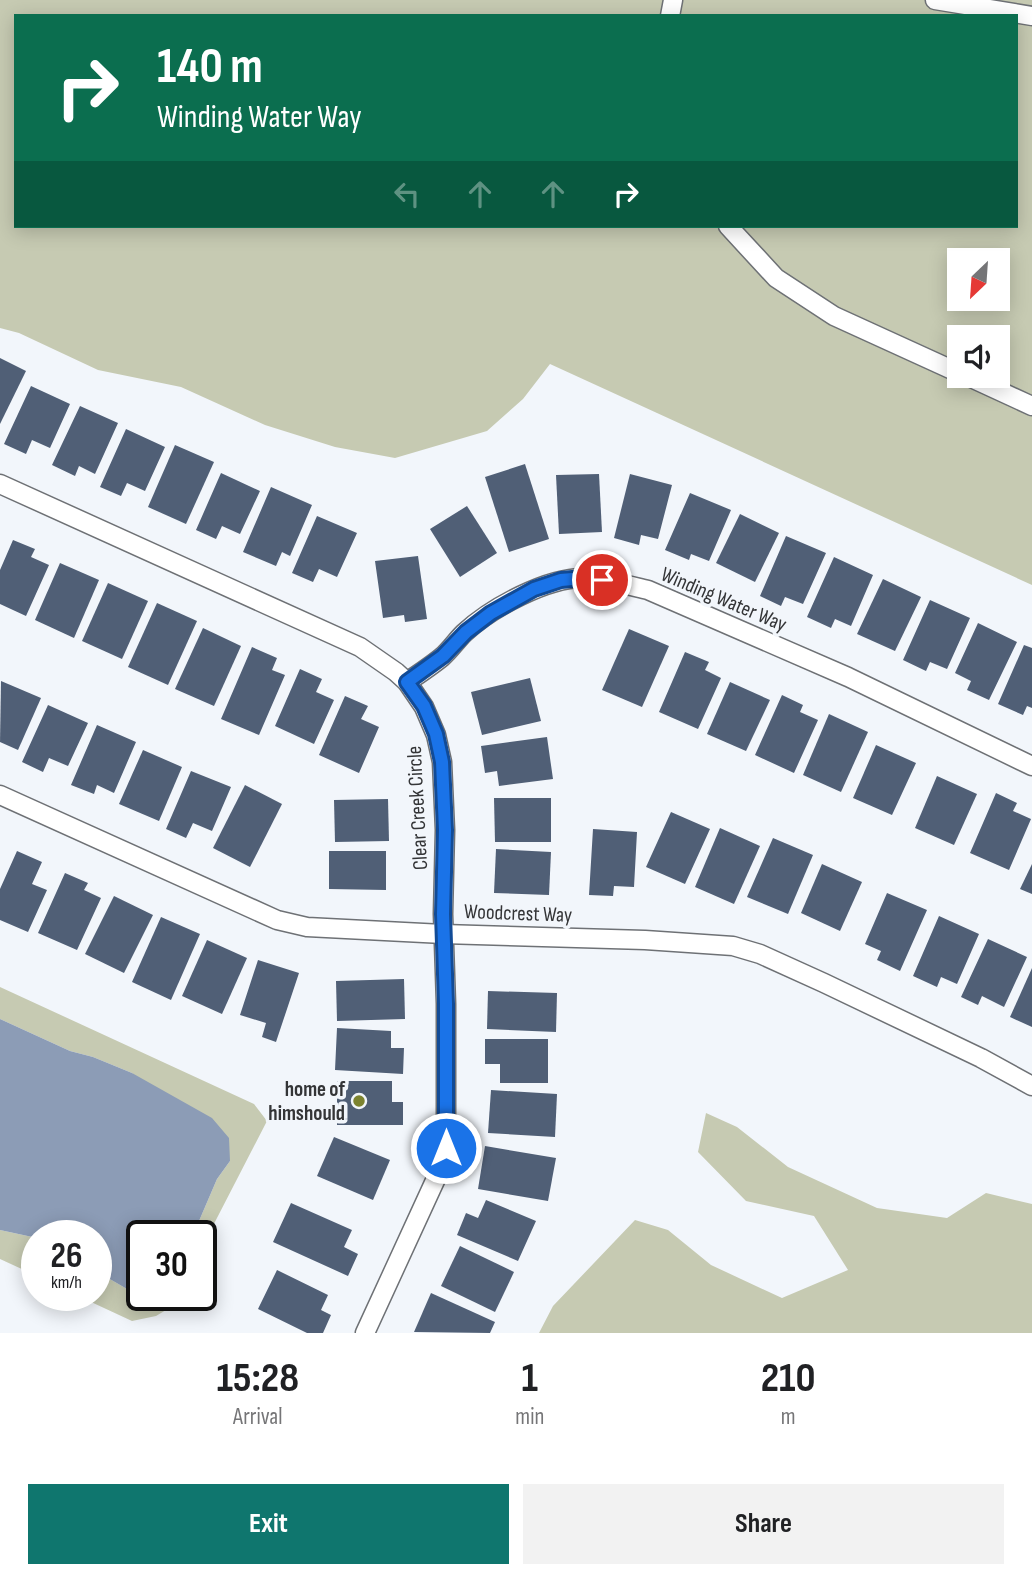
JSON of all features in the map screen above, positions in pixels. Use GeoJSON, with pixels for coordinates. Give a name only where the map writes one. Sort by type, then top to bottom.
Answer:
{"type":"FeatureCollection","features":[{"type":"Feature","properties":{"kind":"street"},"geometry":{"type":"LineString","coordinates":[[935,0],[1032,16]]}},
{"type":"Feature","properties":{"kind":"street"},"geometry":{"type":"LineString","coordinates":[[730,228],[776,278],[834,316],[947,368]]}},
{"type":"Feature","properties":{"kind":"street"},"geometry":{"type":"LineString","coordinates":[[993,388],[1032,406]]}},
{"type":"Feature","properties":{"kind":"street","name":"Clear Creek Circle"},"geometry":{"type":"LineString","coordinates":[[0,484],[360,647],[407,682],[424,706],[436,734],[442,762],[445,830],[443,934],[446,1148],[439,1172],[365,1333]]}},
{"type":"Feature","properties":{"kind":"street","name":"Winding Water Way"},"geometry":{"type":"LineString","coordinates":[[407,682],[443,656],[466,632],[491,613],[534,589],[561,580],[596,579],[648,590],[848,677],[1032,766]]}},
{"type":"Feature","properties":{"kind":"street","name":"Woodcrest Way"},"geometry":{"type":"LineString","coordinates":[[0,795],[277,920],[307,927],[733,946],[760,954],[824,983],[981,1058],[1032,1086]]}},
{"type":"Feature","properties":{"kind":"green space"},"geometry":{"type":"Polygon","coordinates":[[[0,0],[1032,0],[1032,585],[550,364],[523,399],[487,431],[395,458],[335,447],[265,425],[181,387],[98,370],[19,333],[0,328],[0,0]]]}},
{"type":"Feature","properties":{"kind":"green space"},"geometry":{"type":"Polygon","coordinates":[[[0,987],[254,1104],[267,1121],[216,1220],[199,1220],[217,1179],[230,1161],[132,1073],[70,1051],[0,1019],[0,987]]]}},
{"type":"Feature","properties":{"kind":"green space"},"geometry":{"type":"Polygon","coordinates":[[[706,1113],[737,1127],[788,1167],[877,1208],[947,1218],[986,1193],[1032,1204],[1032,1333],[539,1333],[553,1306],[635,1220],[668,1230],[711,1265],[782,1298],[848,1270],[814,1216],[746,1201],[698,1152],[706,1113]]]}},
{"type":"Feature","properties":{"kind":"green space"},"geometry":{"type":"Polygon","coordinates":[[[0,1230],[21,1235],[21,1269],[0,1259],[0,1230]]]}},
{"type":"Feature","properties":{"kind":"green space"},"geometry":{"type":"Polygon","coordinates":[[[112,1280],[126,1288],[126,1311],[164,1311],[156,1316],[132,1321],[110,1311],[112,1280]]]}},
{"type":"Feature","properties":{"kind":"water"},"geometry":{"type":"Polygon","coordinates":[[[0,1019],[70,1051],[132,1073],[212,1118],[229,1138],[230,1161],[217,1179],[199,1220],[126,1220],[126,1288],[112,1280],[112,1220],[21,1220],[21,1235],[0,1230],[0,1019]]]}},
{"type":"Feature","properties":{"kind":"building"},"geometry":{"type":"Polygon","coordinates":[[[0,358],[26,371],[0,424],[0,358]]]}},
{"type":"Feature","properties":{"kind":"building"},"geometry":{"type":"Polygon","coordinates":[[[31,386],[70,404],[50,448],[32,440],[26,454],[4,444],[31,386]]]}},
{"type":"Feature","properties":{"kind":"building"},"geometry":{"type":"Polygon","coordinates":[[[80,406],[118,423],[95,474],[79,466],[75,476],[52,465],[80,406]]]}},
{"type":"Feature","properties":{"kind":"building"},"geometry":{"type":"Polygon","coordinates":[[[126,429],[165,447],[145,491],[127,483],[121,496],[100,487],[126,429]]]}},
{"type":"Feature","properties":{"kind":"building"},"geometry":{"type":"Polygon","coordinates":[[[175,445],[214,462],[186,524],[148,507],[175,445]]]}},
{"type":"Feature","properties":{"kind":"building"},"geometry":{"type":"Polygon","coordinates":[[[525,464],[549,539],[509,552],[485,477],[525,464]]]}},
{"type":"Feature","properties":{"kind":"building"},"geometry":{"type":"Polygon","coordinates":[[[221,473],[260,491],[240,534],[222,526],[216,539],[196,530],[221,473]]]}},
{"type":"Feature","properties":{"kind":"building"},"geometry":{"type":"Polygon","coordinates":[[[599,474],[602,532],[559,534],[556,475],[599,474]]]}},
{"type":"Feature","properties":{"kind":"building"},"geometry":{"type":"Polygon","coordinates":[[[630,474],[672,485],[658,539],[641,535],[639,545],[614,538],[630,474]]]}},
{"type":"Feature","properties":{"kind":"building"},"geometry":{"type":"Polygon","coordinates":[[[271,487],[312,505],[290,556],[282,552],[276,566],[243,552],[271,487]]]}},
{"type":"Feature","properties":{"kind":"building"},"geometry":{"type":"Polygon","coordinates":[[[690,493],[731,510],[709,561],[691,554],[689,560],[665,550],[690,493]]]}},
{"type":"Feature","properties":{"kind":"building"},"geometry":{"type":"Polygon","coordinates":[[[467,506],[497,553],[460,577],[430,529],[467,506]]]}},
{"type":"Feature","properties":{"kind":"building"},"geometry":{"type":"Polygon","coordinates":[[[740,514],[779,533],[755,582],[716,563],[740,514]]]}},
{"type":"Feature","properties":{"kind":"building"},"geometry":{"type":"Polygon","coordinates":[[[317,516],[357,533],[337,577],[319,569],[313,582],[292,573],[317,516]]]}},
{"type":"Feature","properties":{"kind":"building"},"geometry":{"type":"Polygon","coordinates":[[[786,536],[826,553],[803,604],[785,597],[781,606],[760,596],[786,536]]]}},
{"type":"Feature","properties":{"kind":"building"},"geometry":{"type":"Polygon","coordinates":[[[13,540],[35,549],[31,557],[49,565],[26,616],[0,604],[0,570],[13,540]]]}},
{"type":"Feature","properties":{"kind":"building"},"geometry":{"type":"Polygon","coordinates":[[[418,556],[427,619],[405,622],[404,615],[383,618],[375,561],[418,556]]]}},
{"type":"Feature","properties":{"kind":"building"},"geometry":{"type":"Polygon","coordinates":[[[834,557],[873,575],[851,626],[835,619],[831,628],[807,617],[834,557]]]}},
{"type":"Feature","properties":{"kind":"building"},"geometry":{"type":"Polygon","coordinates":[[[60,563],[99,580],[74,638],[35,620],[60,563]]]}},
{"type":"Feature","properties":{"kind":"building"},"geometry":{"type":"Polygon","coordinates":[[[883,579],[921,597],[895,651],[857,634],[883,579]]]}},
{"type":"Feature","properties":{"kind":"building"},"geometry":{"type":"Polygon","coordinates":[[[108,583],[148,601],[122,659],[82,641],[108,583]]]}},
{"type":"Feature","properties":{"kind":"building"},"geometry":{"type":"Polygon","coordinates":[[[930,600],[970,618],[947,669],[930,662],[926,671],[903,660],[930,600]]]}},
{"type":"Feature","properties":{"kind":"building"},"geometry":{"type":"Polygon","coordinates":[[[157,603],[197,621],[168,685],[128,667],[157,603]]]}},
{"type":"Feature","properties":{"kind":"building"},"geometry":{"type":"Polygon","coordinates":[[[978,623],[1017,642],[989,700],[967,690],[971,681],[955,673],[978,623]]]}},
{"type":"Feature","properties":{"kind":"building"},"geometry":{"type":"Polygon","coordinates":[[[203,628],[241,646],[214,706],[175,689],[203,628]]]}},
{"type":"Feature","properties":{"kind":"building"},"geometry":{"type":"Polygon","coordinates":[[[629,629],[669,646],[642,707],[602,690],[629,629]]]}},
{"type":"Feature","properties":{"kind":"building"},"geometry":{"type":"Polygon","coordinates":[[[1024,645],[1032,648],[1032,708],[1027,706],[1023,715],[998,704],[1024,645]]]}},
{"type":"Feature","properties":{"kind":"building"},"geometry":{"type":"Polygon","coordinates":[[[252,647],[277,658],[272,670],[285,675],[259,735],[221,719],[252,647]]]}},
{"type":"Feature","properties":{"kind":"building"},"geometry":{"type":"Polygon","coordinates":[[[685,652],[709,662],[705,670],[721,678],[698,729],[659,712],[685,652]]]}},
{"type":"Feature","properties":{"kind":"building"},"geometry":{"type":"Polygon","coordinates":[[[300,669],[322,679],[316,692],[334,700],[314,744],[275,726],[300,669]]]}},
{"type":"Feature","properties":{"kind":"building"},"geometry":{"type":"Polygon","coordinates":[[[530,678],[541,721],[482,735],[471,692],[530,678]]]}},
{"type":"Feature","properties":{"kind":"building"},"geometry":{"type":"Polygon","coordinates":[[[1,681],[41,698],[18,750],[0,742],[1,681]]]}},
{"type":"Feature","properties":{"kind":"building"},"geometry":{"type":"Polygon","coordinates":[[[730,682],[770,700],[746,751],[707,734],[730,682]]]}},
{"type":"Feature","properties":{"kind":"building"},"geometry":{"type":"Polygon","coordinates":[[[782,695],[803,705],[800,712],[818,720],[794,773],[755,755],[782,695]]]}},
{"type":"Feature","properties":{"kind":"building"},"geometry":{"type":"Polygon","coordinates":[[[345,696],[368,706],[361,719],[379,727],[359,773],[319,755],[345,696]]]}},
{"type":"Feature","properties":{"kind":"building"},"geometry":{"type":"Polygon","coordinates":[[[48,705],[88,723],[68,766],[49,758],[43,772],[22,762],[48,705]]]}},
{"type":"Feature","properties":{"kind":"building"},"geometry":{"type":"Polygon","coordinates":[[[829,714],[868,732],[841,792],[803,775],[829,714]]]}},
{"type":"Feature","properties":{"kind":"building"},"geometry":{"type":"Polygon","coordinates":[[[97,725],[136,742],[114,793],[97,785],[94,794],[71,785],[97,725]]]}},
{"type":"Feature","properties":{"kind":"building"},"geometry":{"type":"Polygon","coordinates":[[[547,737],[553,779],[499,786],[497,771],[485,773],[481,746],[547,737]]]}},
{"type":"Feature","properties":{"kind":"building"},"geometry":{"type":"Polygon","coordinates":[[[876,745],[916,763],[892,815],[853,798],[876,745]]]}},
{"type":"Feature","properties":{"kind":"building"},"geometry":{"type":"Polygon","coordinates":[[[143,750],[182,767],[159,821],[119,804],[143,750]]]}},
{"type":"Feature","properties":{"kind":"building"},"geometry":{"type":"Polygon","coordinates":[[[191,771],[231,787],[212,831],[193,823],[186,838],[166,829],[191,771]]]}},
{"type":"Feature","properties":{"kind":"building"},"geometry":{"type":"Polygon","coordinates":[[[937,776],[977,794],[954,845],[915,828],[937,776]]]}},
{"type":"Feature","properties":{"kind":"building"},"geometry":{"type":"Polygon","coordinates":[[[245,785],[282,804],[250,867],[213,848],[245,785]]]}},
{"type":"Feature","properties":{"kind":"building"},"geometry":{"type":"Polygon","coordinates":[[[996,793],[1017,803],[1013,811],[1031,819],[1009,870],[970,853],[996,793]]]}},
{"type":"Feature","properties":{"kind":"building"},"geometry":{"type":"Polygon","coordinates":[[[494,798],[551,798],[551,842],[495,842],[494,798]]]}},
{"type":"Feature","properties":{"kind":"building"},"geometry":{"type":"Polygon","coordinates":[[[388,799],[389,841],[335,842],[334,800],[388,799]]]}},
{"type":"Feature","properties":{"kind":"building"},"geometry":{"type":"Polygon","coordinates":[[[671,812],[710,829],[685,884],[646,867],[671,812]]]}},
{"type":"Feature","properties":{"kind":"building"},"geometry":{"type":"Polygon","coordinates":[[[720,828],[760,846],[734,904],[695,887],[720,828]]]}},
{"type":"Feature","properties":{"kind":"building"},"geometry":{"type":"Polygon","coordinates":[[[593,829],[637,832],[634,887],[614,886],[613,896],[589,895],[593,829]]]}},
{"type":"Feature","properties":{"kind":"building"},"geometry":{"type":"Polygon","coordinates":[[[773,838],[813,855],[788,914],[747,897],[773,838]]]}},
{"type":"Feature","properties":{"kind":"building"},"geometry":{"type":"Polygon","coordinates":[[[496,849],[551,852],[549,895],[494,893],[496,849]]]}},
{"type":"Feature","properties":{"kind":"building"},"geometry":{"type":"Polygon","coordinates":[[[17,851],[42,862],[32,884],[47,890],[28,932],[0,920],[0,889],[17,851]]]}},
{"type":"Feature","properties":{"kind":"building"},"geometry":{"type":"Polygon","coordinates":[[[329,851],[386,851],[386,890],[329,889],[329,851]]]}},
{"type":"Feature","properties":{"kind":"building"},"geometry":{"type":"Polygon","coordinates":[[[822,864],[862,882],[840,931],[801,913],[822,864]]]}},
{"type":"Feature","properties":{"kind":"building"},"geometry":{"type":"Polygon","coordinates":[[[1032,864],[1032,894],[1020,889],[1032,864]]]}},
{"type":"Feature","properties":{"kind":"building"},"geometry":{"type":"Polygon","coordinates":[[[65,873],[88,883],[84,890],[101,898],[77,950],[38,933],[65,873]]]}},
{"type":"Feature","properties":{"kind":"building"},"geometry":{"type":"Polygon","coordinates":[[[887,893],[927,910],[900,971],[877,960],[881,951],[865,944],[887,893]]]}},
{"type":"Feature","properties":{"kind":"building"},"geometry":{"type":"Polygon","coordinates":[[[114,896],[153,915],[124,973],[85,954],[114,896]]]}},
{"type":"Feature","properties":{"kind":"building"},"geometry":{"type":"Polygon","coordinates":[[[939,916],[979,934],[957,984],[941,977],[937,987],[913,976],[939,916]]]}},
{"type":"Feature","properties":{"kind":"building"},"geometry":{"type":"Polygon","coordinates":[[[161,917],[200,934],[171,1000],[132,982],[161,917]]]}},
{"type":"Feature","properties":{"kind":"building"},"geometry":{"type":"Polygon","coordinates":[[[988,939],[1027,957],[1004,1007],[982,996],[978,1005],[961,997],[988,939]]]}},
{"type":"Feature","properties":{"kind":"building"},"geometry":{"type":"Polygon","coordinates":[[[207,940],[247,958],[222,1014],[182,996],[207,940]]]}},
{"type":"Feature","properties":{"kind":"building"},"geometry":{"type":"Polygon","coordinates":[[[258,960],[299,973],[276,1042],[262,1037],[266,1023],[240,1015],[258,960]]]}},
{"type":"Feature","properties":{"kind":"building"},"geometry":{"type":"Polygon","coordinates":[[[1032,968],[1032,1027],[1010,1017],[1032,968]]]}},
{"type":"Feature","properties":{"kind":"building"},"geometry":{"type":"Polygon","coordinates":[[[404,979],[405,1019],[337,1021],[336,981],[404,979]]]}},
{"type":"Feature","properties":{"kind":"building"},"geometry":{"type":"Polygon","coordinates":[[[488,991],[557,993],[556,1032],[487,1029],[488,991]]]}},
{"type":"Feature","properties":{"kind":"building"},"geometry":{"type":"Polygon","coordinates":[[[337,1028],[391,1031],[391,1048],[404,1048],[403,1074],[335,1070],[337,1028]]]}},
{"type":"Feature","properties":{"kind":"building"},"geometry":{"type":"Polygon","coordinates":[[[485,1039],[548,1039],[548,1083],[500,1083],[500,1064],[485,1064],[485,1039]]]}},
{"type":"Feature","properties":{"kind":"building"},"geometry":{"type":"Polygon","coordinates":[[[337,1081],[392,1081],[392,1102],[403,1102],[403,1125],[337,1125],[337,1081]]]}},
{"type":"Feature","properties":{"kind":"building"},"geometry":{"type":"Polygon","coordinates":[[[491,1090],[557,1094],[555,1137],[488,1133],[491,1090]]]}},
{"type":"Feature","properties":{"kind":"building"},"geometry":{"type":"Polygon","coordinates":[[[334,1137],[390,1160],[373,1200],[317,1176],[334,1137]]]}},
{"type":"Feature","properties":{"kind":"building"},"geometry":{"type":"Polygon","coordinates":[[[485,1146],[556,1158],[548,1201],[478,1189],[485,1146]]]}},
{"type":"Feature","properties":{"kind":"building"},"geometry":{"type":"Polygon","coordinates":[[[486,1200],[536,1221],[518,1261],[457,1235],[466,1213],[478,1218],[486,1200]]]}},
{"type":"Feature","properties":{"kind":"building"},"geometry":{"type":"Polygon","coordinates":[[[291,1203],[352,1230],[344,1247],[358,1254],[348,1276],[273,1242],[291,1203]]]}},
{"type":"Feature","properties":{"kind":"building"},"geometry":{"type":"Polygon","coordinates":[[[460,1246],[514,1272],[495,1312],[441,1286],[460,1246]]]}},
{"type":"Feature","properties":{"kind":"building"},"geometry":{"type":"Polygon","coordinates":[[[277,1270],[328,1295],[321,1310],[331,1315],[323,1333],[307,1333],[258,1309],[277,1270]]]}},
{"type":"Feature","properties":{"kind":"building"},"geometry":{"type":"Polygon","coordinates":[[[431,1293],[495,1322],[490,1333],[414,1332],[431,1293]]]}},
{"type":"Feature","properties":{"kind":"place","name":"home of himshould"},"geometry":{"type":"Point","coordinates":[359,1101]}},
{"type":"Feature","properties":{"kind":"route"},"geometry":{"type":"LineString","coordinates":[[446,1148],[443,914],[445,830],[442,762],[436,734],[424,706],[407,682],[443,656],[466,632],[491,613],[534,589],[561,580],[602,580]]}}]}
